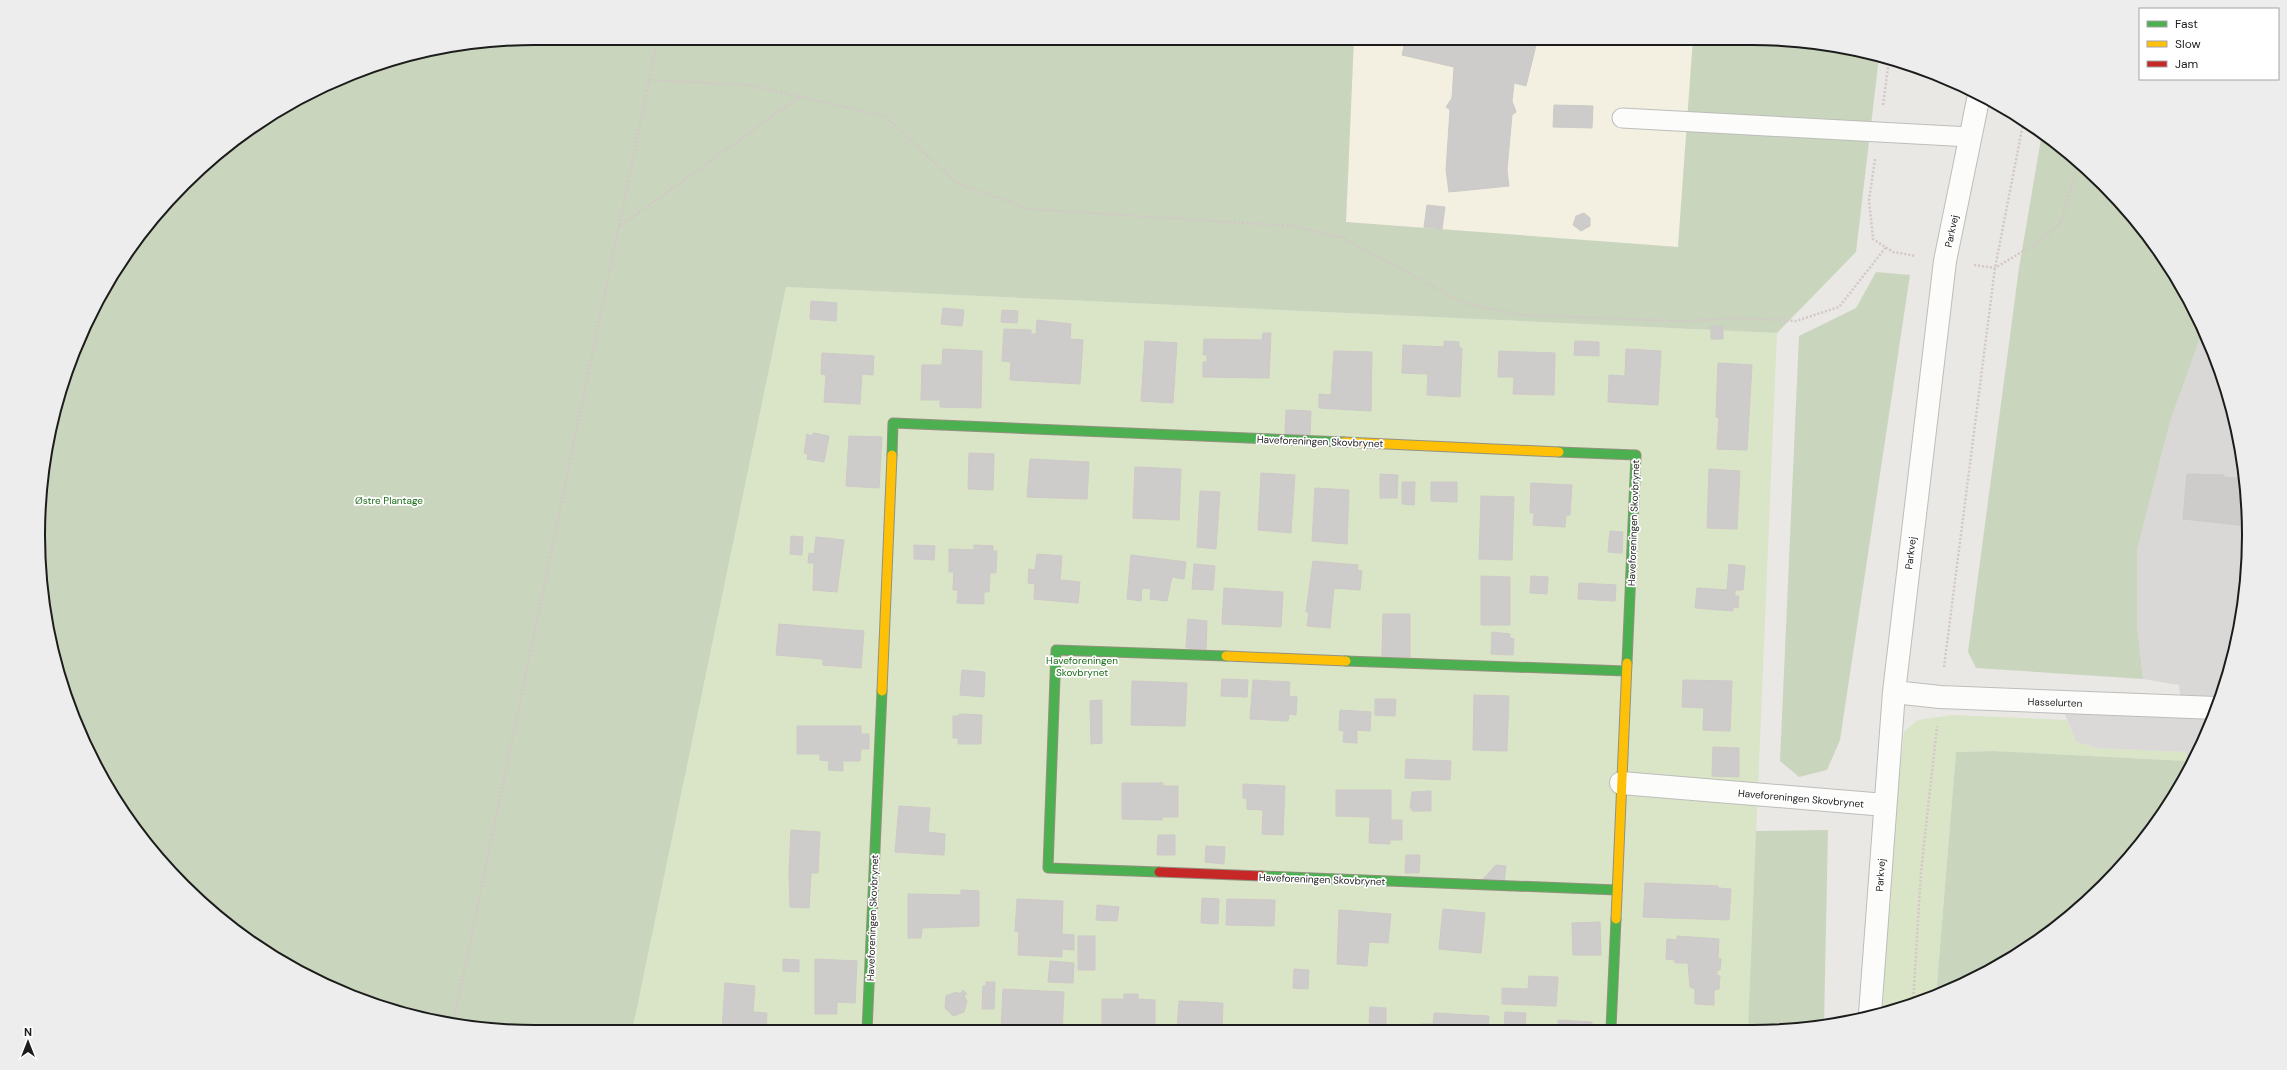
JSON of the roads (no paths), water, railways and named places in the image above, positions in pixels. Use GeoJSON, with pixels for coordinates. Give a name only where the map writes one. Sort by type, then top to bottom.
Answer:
{"type":"FeatureCollection","features":[{"type":"Feature","properties":{"kind":"street","name":"Parkvej"},"geometry":{"type":"LineString","coordinates":[[1870,1010],[1894,692],[1945,261],[1978,101]]}},
{"type":"Feature","properties":{"kind":"street","name":"Haveforeningen Skovbrynet"},"geometry":{"type":"LineString","coordinates":[[867,1025],[893,423],[1636,455],[1611,1025]]}},
{"type":"Feature","properties":{"kind":"street","name":"Haveforeningen Skovbrynet"},"geometry":{"type":"LineString","coordinates":[[1617,890],[1048,868],[1056,650],[1626,671]]}},
{"type":"Feature","properties":{"kind":"street","name":"Hasselurten"},"geometry":{"type":"LineString","coordinates":[[1894,692],[1940,697],[2211,708]]}},
{"type":"Feature","properties":{"kind":"street","name":"Haveforeningen Skovbrynet"},"geometry":{"type":"LineString","coordinates":[[1621,783],[1885,805]]}},
{"type":"Feature","properties":{"kind":"lane"},"geometry":{"type":"LineString","coordinates":[[1622,118],[1970,137]]}},
{"type":"Feature","properties":{"kind":"park label","name":"Østre Plantage"},"geometry":{"type":"Point","coordinates":[389,500]}}]}
